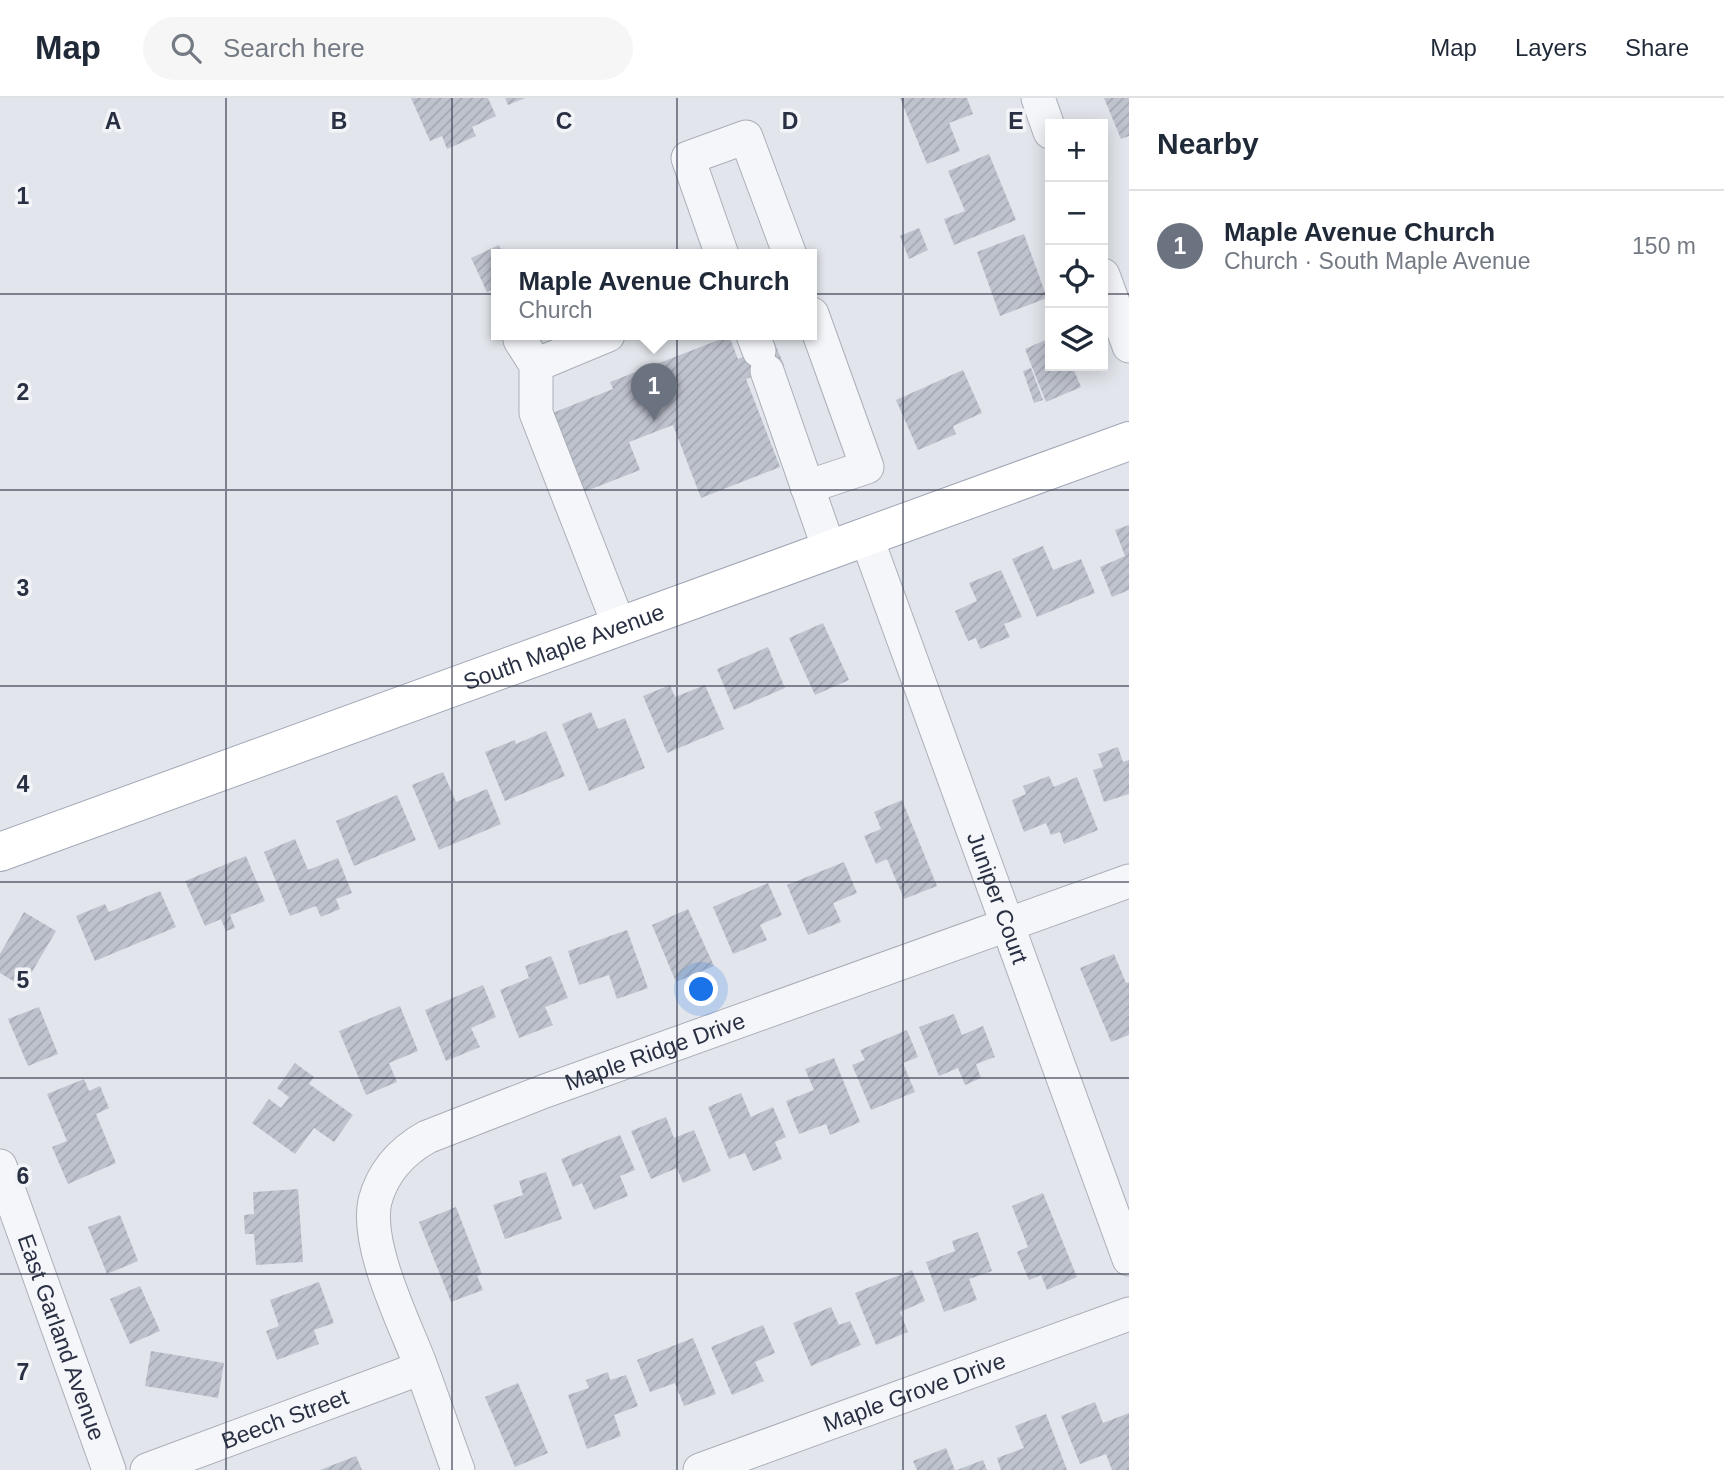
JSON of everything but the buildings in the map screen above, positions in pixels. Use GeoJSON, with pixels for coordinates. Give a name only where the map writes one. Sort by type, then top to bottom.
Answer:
{"type":"FeatureCollection","features":[{"type":"Feature","properties":{"kind":"main road","name":"South Maple Avenue"},"geometry":{"type":"LineString","coordinates":[[0,852],[1129,441]]}},
{"type":"Feature","properties":{"kind":"street"},"geometry":{"type":"LineString","coordinates":[[1038,98],[1045,119]]}},
{"type":"Feature","properties":{"kind":"street"},"geometry":{"type":"LineString","coordinates":[[720,249],[688,158],[746,137],[788,249]]}},
{"type":"Feature","properties":{"kind":"street"},"geometry":{"type":"LineString","coordinates":[[1108,289],[1129,346]]}},
{"type":"Feature","properties":{"kind":"street"},"geometry":{"type":"LineString","coordinates":[[807,487],[867,467],[817,330]]}},
{"type":"Feature","properties":{"kind":"street"},"geometry":{"type":"LineString","coordinates":[[586,340],[528,353],[537,413],[620,628]]}},
{"type":"Feature","properties":{"kind":"street"},"geometry":{"type":"LineString","coordinates":[[760,352],[830,549]]}},
{"type":"Feature","properties":{"kind":"street","name":"Juniper Court"},"geometry":{"type":"LineString","coordinates":[[866,536],[1129,1259]]}},
{"type":"Feature","properties":{"kind":"street","name":"Maple Ridge Drive"},"geometry":{"type":"LineString","coordinates":[[421,1368],[382,1264],[373,1225],[375,1202],[382,1181],[394,1162],[410,1147],[427,1137],[545,1091],[1129,881]]}},
{"type":"Feature","properties":{"kind":"street","name":"East Garland Avenue"},"geometry":{"type":"LineString","coordinates":[[0,1166],[7,1208],[109,1470]]}},
{"type":"Feature","properties":{"kind":"street","name":"Maple Grove Drive"},"geometry":{"type":"LineString","coordinates":[[700,1470],[1129,1314]]}},
{"type":"Feature","properties":{"kind":"street"},"geometry":{"type":"LineString","coordinates":[[421,1368],[458,1470]]}},
{"type":"Feature","properties":{"kind":"street","name":"Beech Street"},"geometry":{"type":"LineString","coordinates":[[147,1470],[421,1368]]}},
{"type":"Feature","properties":{"kind":"place","name":"Maple Avenue Church"},"geometry":{"type":"Point","coordinates":[654,421]}}]}
